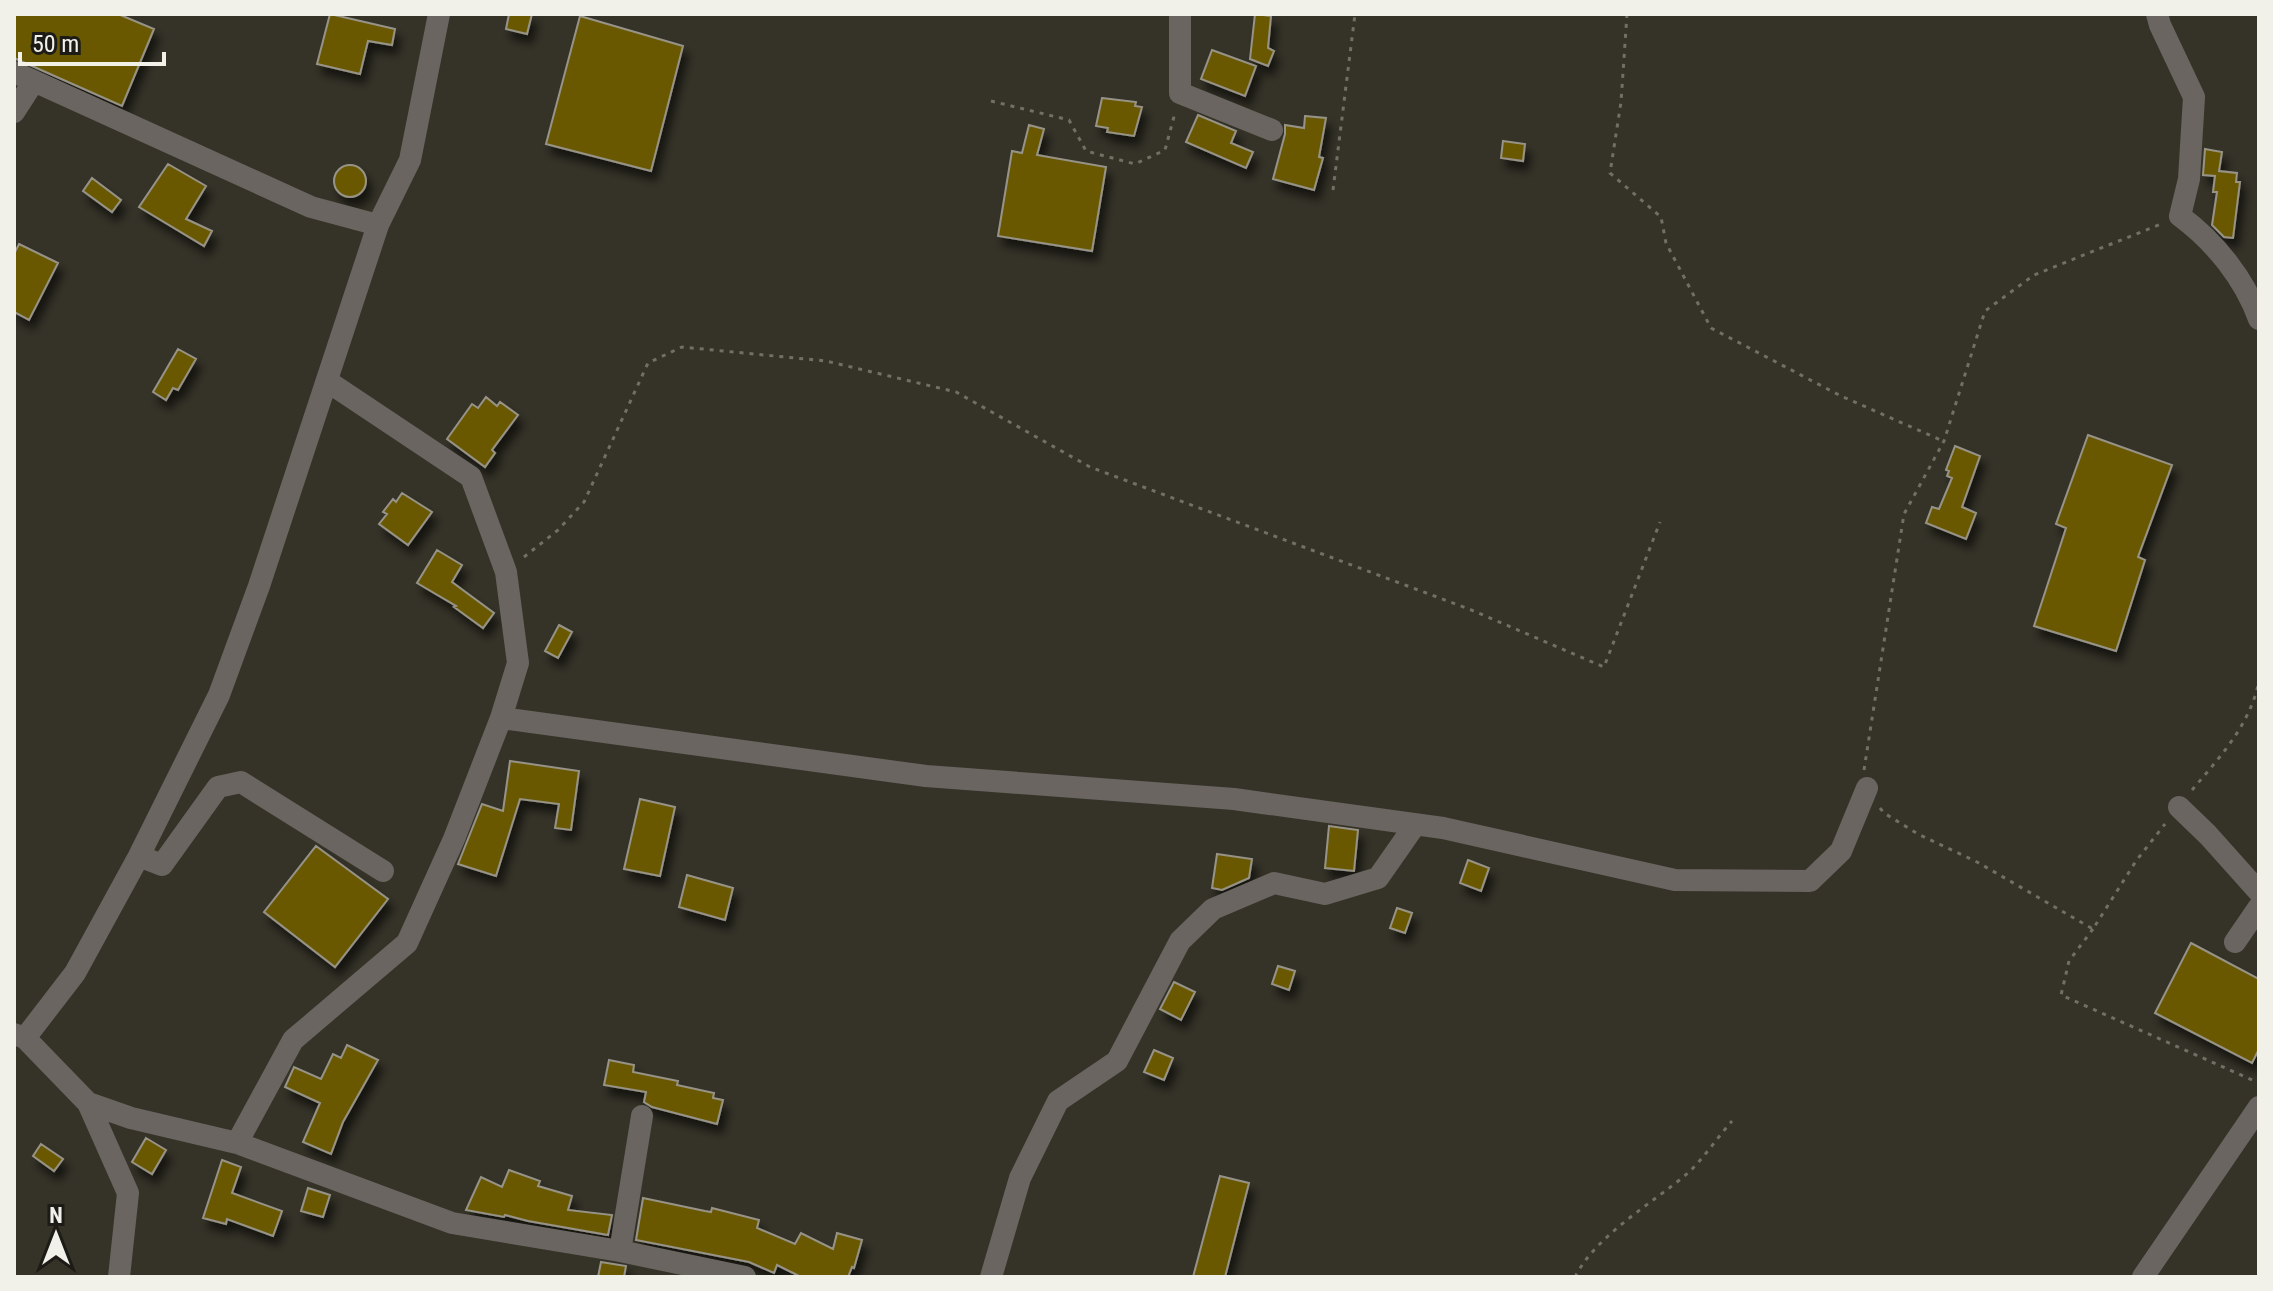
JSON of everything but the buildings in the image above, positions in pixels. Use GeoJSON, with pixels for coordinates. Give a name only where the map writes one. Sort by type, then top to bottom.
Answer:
{"type":"FeatureCollection","features":[{"type":"Feature","properties":{"kind":"street"},"geometry":{"type":"LineString","coordinates":[[119,1277],[128,1193],[88,1103],[20,1036],[75,973],[139,856],[219,695],[259,586],[378,225],[410,160],[439,14]]}},
{"type":"Feature","properties":{"kind":"street"},"geometry":{"type":"LineString","coordinates":[[1180,14],[1180,93],[1272,130]]}},
{"type":"Feature","properties":{"kind":"street"},"geometry":{"type":"LineString","coordinates":[[2157,14],[2194,97],[2189,179],[2180,216],[2204,234],[2232,268],[2259,319]]}},
{"type":"Feature","properties":{"kind":"street"},"geometry":{"type":"LineString","coordinates":[[14,112],[24,76],[311,207],[378,225]]}},
{"type":"Feature","properties":{"kind":"street"},"geometry":{"type":"LineString","coordinates":[[237,1143],[293,1040],[407,943],[454,839],[501,718],[518,663],[506,572],[471,477],[327,381]]}},
{"type":"Feature","properties":{"kind":"street"},"geometry":{"type":"LineString","coordinates":[[501,718],[926,776],[1234,799],[1443,828],[1675,880],[1810,881],[1841,851],[1867,788]]}},
{"type":"Feature","properties":{"kind":"street"},"geometry":{"type":"LineString","coordinates":[[139,856],[162,865],[218,787],[241,782],[383,871]]}},
{"type":"Feature","properties":{"kind":"street"},"geometry":{"type":"LineString","coordinates":[[2179,807],[2259,892]]}},
{"type":"Feature","properties":{"kind":"street"},"geometry":{"type":"LineString","coordinates":[[991,1277],[1020,1178],[1058,1101],[1117,1061],[1180,941],[1213,909],[1274,883],[1325,894],[1378,878],[1415,825]]}},
{"type":"Feature","properties":{"kind":"street"},"geometry":{"type":"LineString","coordinates":[[2235,942],[2259,907]]}},
{"type":"Feature","properties":{"kind":"street"},"geometry":{"type":"LineString","coordinates":[[88,1103],[131,1118],[237,1143],[452,1223],[620,1251],[745,1277]]}},
{"type":"Feature","properties":{"kind":"street"},"geometry":{"type":"LineString","coordinates":[[2143,1277],[2259,1107]]}},
{"type":"Feature","properties":{"kind":"street"},"geometry":{"type":"LineString","coordinates":[[620,1251],[642,1116]]}},
{"type":"Feature","properties":{"kind":"path"},"geometry":{"type":"LineString","coordinates":[[1333,190],[1355,14]]}},
{"type":"Feature","properties":{"kind":"path"},"geometry":{"type":"LineString","coordinates":[[1627,14],[1621,102],[1610,173],[1661,217],[1666,243],[1711,328],[1841,396],[1944,441]]}},
{"type":"Feature","properties":{"kind":"path"},"geometry":{"type":"LineString","coordinates":[[991,101],[1069,120],[1086,151],[1135,164],[1165,150],[1180,93]]}},
{"type":"Feature","properties":{"kind":"path"},"geometry":{"type":"LineString","coordinates":[[2093,929],[1884,813],[1863,779],[1904,514],[1944,441],[1985,311],[2034,275],[2180,216]]}},
{"type":"Feature","properties":{"kind":"path"},"geometry":{"type":"LineString","coordinates":[[506,572],[558,530],[584,502],[648,363],[682,347],[826,361],[956,392],[1090,467],[1469,609],[1604,667],[1660,522]]}},
{"type":"Feature","properties":{"kind":"path"},"geometry":{"type":"LineString","coordinates":[[2259,681],[2235,740],[2136,861],[2069,961],[2061,995],[2259,1083]]}},
{"type":"Feature","properties":{"kind":"path"},"geometry":{"type":"LineString","coordinates":[[1575,1277],[1616,1229],[1690,1171],[1732,1121]]}}]}
